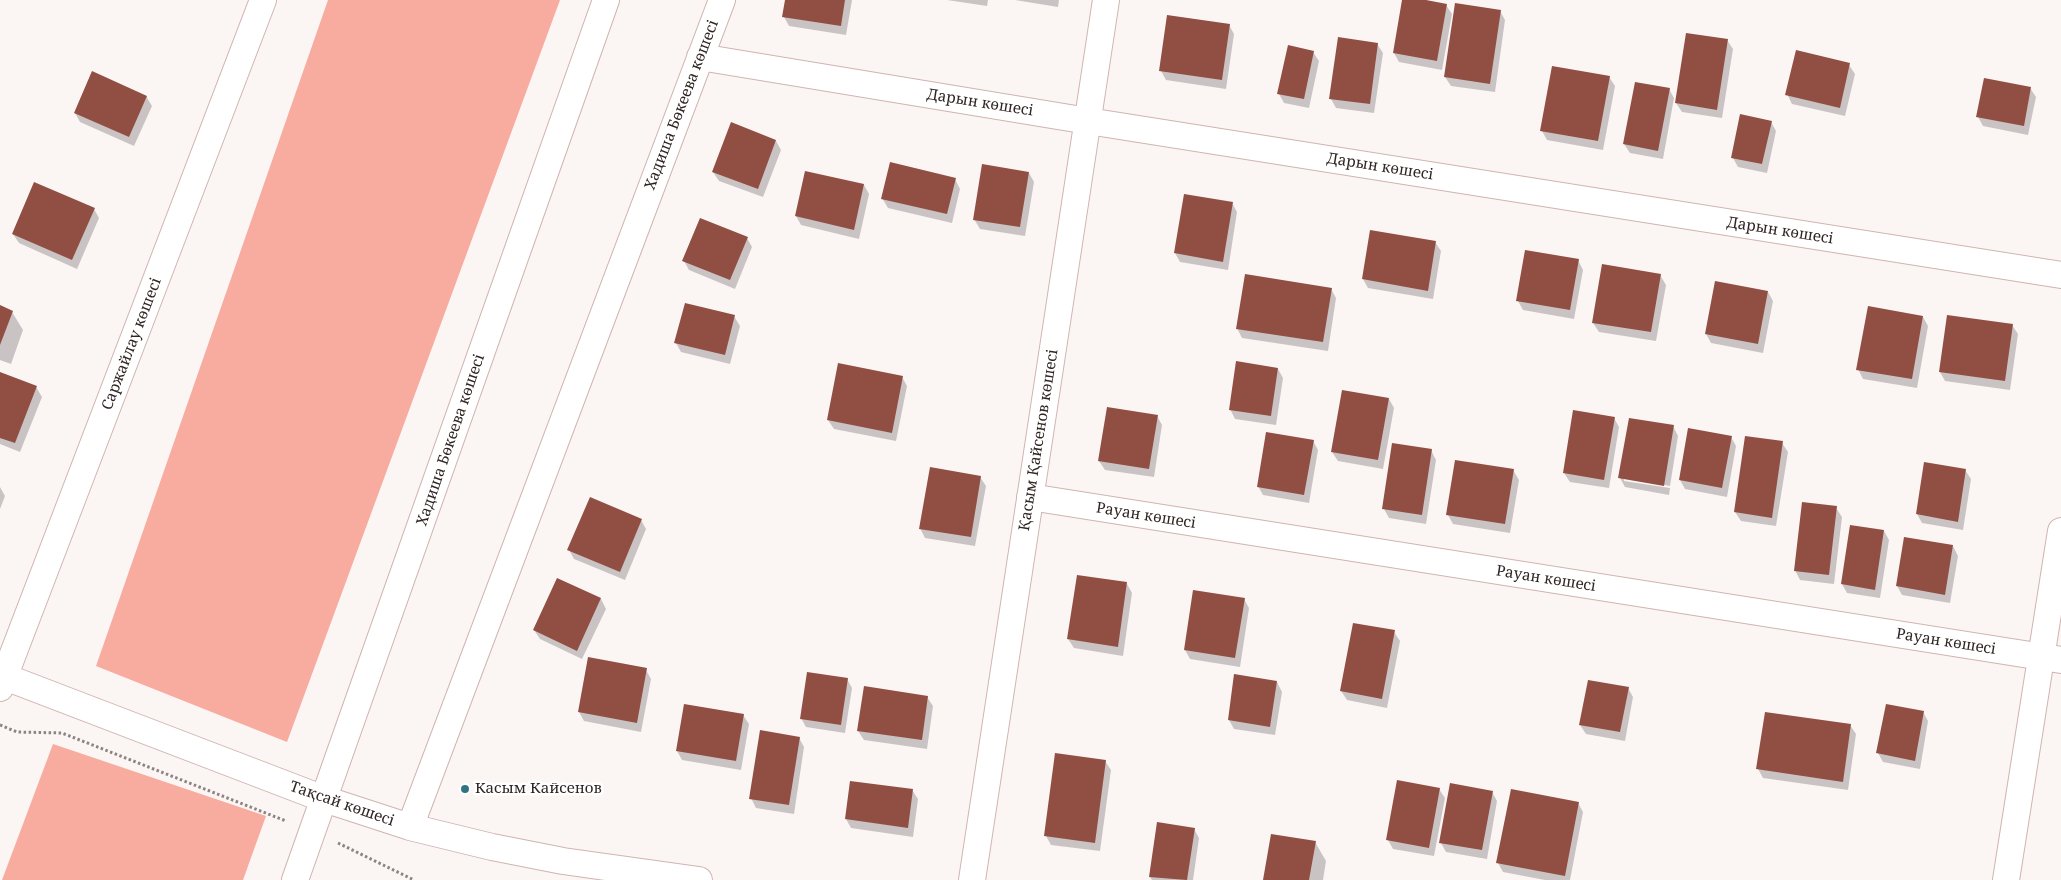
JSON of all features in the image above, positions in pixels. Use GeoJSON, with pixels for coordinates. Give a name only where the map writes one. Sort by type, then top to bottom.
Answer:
{"type":"FeatureCollection","features":[{"type":"Feature","properties":{"kind":"street","name":"Саржайлау көшесі"},"geometry":{"type":"LineString","coordinates":[[1,680],[263,0]]}},
{"type":"Feature","properties":{"kind":"street","name":"Хадиша Бөкеева көшесі"},"geometry":{"type":"LineString","coordinates":[[296,880],[606,0]]}},
{"type":"Feature","properties":{"kind":"street","name":"Хадиша Бөкеева көшесі"},"geometry":{"type":"LineString","coordinates":[[410,828],[722,0]]}},
{"type":"Feature","properties":{"kind":"street","name":"Қасым Қайсенов көшесі"},"geometry":{"type":"LineString","coordinates":[[972,880],[1106,0]]}},
{"type":"Feature","properties":{"kind":"street","name":"Дарын көшесі"},"geometry":{"type":"LineString","coordinates":[[700,57],[1088,121],[2061,275]]}},
{"type":"Feature","properties":{"kind":"street","name":"Рауан көшесі"},"geometry":{"type":"LineString","coordinates":[[1030,497],[2051,658]]}},
{"type":"Feature","properties":{"kind":"street"},"geometry":{"type":"LineString","coordinates":[[2006,880],[2051,658],[2061,531]]}},
{"type":"Feature","properties":{"kind":"street","name":"Тақсай көшесі"},"geometry":{"type":"LineString","coordinates":[[1,680],[324,799],[410,828],[492,848],[563,861],[699,880]]}},
{"type":"Feature","properties":{"kind":"path"},"geometry":{"type":"LineString","coordinates":[[0,725],[17,732],[62,733],[313,831],[414,880]]}},
{"type":"Feature","properties":{"kind":"shaded area"},"geometry":{"type":"Polygon","coordinates":[[[328,0],[560,0],[287,742],[96,666],[328,0]]]}},
{"type":"Feature","properties":{"kind":"shaded area"},"geometry":{"type":"Polygon","coordinates":[[[53,744],[266,816],[243,880],[2,880],[53,744]]]}},
{"type":"Feature","properties":{"kind":"building"},"geometry":{"type":"Polygon","coordinates":[[[785,0],[845,0],[841,26],[782,17],[785,0]]]}},
{"type":"Feature","properties":{"kind":"building"},"geometry":{"type":"Polygon","coordinates":[[[1402,0],[1426,0],[1447,4],[1437,61],[1393,53],[1402,0]]]}},
{"type":"Feature","properties":{"kind":"building"},"geometry":{"type":"Polygon","coordinates":[[[1455,3],[1501,10],[1490,84],[1444,77],[1455,3]]]}},
{"type":"Feature","properties":{"kind":"building"},"geometry":{"type":"Polygon","coordinates":[[[1167,15],[1230,24],[1222,80],[1159,71],[1167,15]]]}},
{"type":"Feature","properties":{"kind":"building"},"geometry":{"type":"Polygon","coordinates":[[[1686,33],[1728,39],[1717,110],[1675,103],[1686,33]]]}},
{"type":"Feature","properties":{"kind":"building"},"geometry":{"type":"Polygon","coordinates":[[[1338,37],[1378,43],[1370,104],[1329,99],[1338,37]]]}},
{"type":"Feature","properties":{"kind":"building"},"geometry":{"type":"Polygon","coordinates":[[[1288,45],[1314,51],[1304,99],[1277,94],[1288,45]]]}},
{"type":"Feature","properties":{"kind":"building"},"geometry":{"type":"Polygon","coordinates":[[[1796,50],[1850,63],[1840,108],[1785,95],[1796,50]]]}},
{"type":"Feature","properties":{"kind":"building"},"geometry":{"type":"Polygon","coordinates":[[[1552,66],[1610,76],[1598,141],[1540,131],[1552,66]]]}},
{"type":"Feature","properties":{"kind":"building"},"geometry":{"type":"Polygon","coordinates":[[[92,71],[147,96],[129,137],[74,113],[92,71]]]}},
{"type":"Feature","properties":{"kind":"building"},"geometry":{"type":"Polygon","coordinates":[[[1984,78],[2031,87],[2024,126],[1976,117],[1984,78]]]}},
{"type":"Feature","properties":{"kind":"building"},"geometry":{"type":"Polygon","coordinates":[[[1635,82],[1670,88],[1658,151],[1623,144],[1635,82]]]}},
{"type":"Feature","properties":{"kind":"building"},"geometry":{"type":"Polygon","coordinates":[[[1740,114],[1772,121],[1762,164],[1731,158],[1740,114]]]}},
{"type":"Feature","properties":{"kind":"building"},"geometry":{"type":"Polygon","coordinates":[[[731,122],[776,140],[758,189],[712,172],[731,122]]]}},
{"type":"Feature","properties":{"kind":"building"},"geometry":{"type":"Polygon","coordinates":[[[890,162],[956,178],[947,214],[881,199],[890,162]]]}},
{"type":"Feature","properties":{"kind":"building"},"geometry":{"type":"Polygon","coordinates":[[[982,164],[1029,172],[1020,227],[973,220],[982,164]]]}},
{"type":"Feature","properties":{"kind":"building"},"geometry":{"type":"Polygon","coordinates":[[[805,171],[864,184],[854,230],[795,216],[805,171]]]}},
{"type":"Feature","properties":{"kind":"building"},"geometry":{"type":"Polygon","coordinates":[[[34,182],[95,208],[72,260],[12,234],[34,182]]]}},
{"type":"Feature","properties":{"kind":"building"},"geometry":{"type":"Polygon","coordinates":[[[1184,194],[1233,202],[1223,262],[1174,253],[1184,194]]]}},
{"type":"Feature","properties":{"kind":"building"},"geometry":{"type":"Polygon","coordinates":[[[700,218],[748,237],[730,280],[682,261],[700,218]]]}},
{"type":"Feature","properties":{"kind":"building"},"geometry":{"type":"Polygon","coordinates":[[[1370,230],[1436,241],[1428,291],[1362,279],[1370,230]]]}},
{"type":"Feature","properties":{"kind":"building"},"geometry":{"type":"Polygon","coordinates":[[[1525,250],[1579,259],[1570,310],[1516,301],[1525,250]]]}},
{"type":"Feature","properties":{"kind":"building"},"geometry":{"type":"Polygon","coordinates":[[[1602,264],[1661,274],[1651,332],[1592,323],[1602,264]]]}},
{"type":"Feature","properties":{"kind":"building"},"geometry":{"type":"Polygon","coordinates":[[[1245,274],[1332,288],[1323,342],[1236,329],[1245,274]]]}},
{"type":"Feature","properties":{"kind":"building"},"geometry":{"type":"Polygon","coordinates":[[[1715,281],[1768,291],[1758,344],[1705,334],[1715,281]]]}},
{"type":"Feature","properties":{"kind":"building"},"geometry":{"type":"Polygon","coordinates":[[[685,303],[735,315],[725,355],[674,343],[685,303]]]}},
{"type":"Feature","properties":{"kind":"building"},"geometry":{"type":"Polygon","coordinates":[[[0,305],[13,311],[0,345],[0,305]]]}},
{"type":"Feature","properties":{"kind":"building"},"geometry":{"type":"Polygon","coordinates":[[[1868,306],[1923,316],[1912,379],[1856,370],[1868,306]]]}},
{"type":"Feature","properties":{"kind":"building"},"geometry":{"type":"Polygon","coordinates":[[[1947,315],[2013,324],[2005,381],[1939,372],[1947,315]]]}},
{"type":"Feature","properties":{"kind":"building"},"geometry":{"type":"Polygon","coordinates":[[[1236,361],[1278,368],[1271,416],[1229,410],[1236,361]]]}},
{"type":"Feature","properties":{"kind":"building"},"geometry":{"type":"Polygon","coordinates":[[[838,363],[903,376],[892,433],[827,420],[838,363]]]}},
{"type":"Feature","properties":{"kind":"building"},"geometry":{"type":"Polygon","coordinates":[[[0,372],[37,386],[15,443],[0,438],[0,372]]]}},
{"type":"Feature","properties":{"kind":"building"},"geometry":{"type":"Polygon","coordinates":[[[1342,390],[1389,398],[1378,460],[1331,452],[1342,390]]]}},
{"type":"Feature","properties":{"kind":"building"},"geometry":{"type":"Polygon","coordinates":[[[1107,407],[1158,415],[1149,469],[1098,461],[1107,407]]]}},
{"type":"Feature","properties":{"kind":"building"},"geometry":{"type":"Polygon","coordinates":[[[1573,410],[1615,417],[1604,480],[1563,473],[1573,410]]]}},
{"type":"Feature","properties":{"kind":"building"},"geometry":{"type":"Polygon","coordinates":[[[1629,418],[1674,425],[1664,486],[1618,478],[1629,418]]]}},
{"type":"Feature","properties":{"kind":"building"},"geometry":{"type":"Polygon","coordinates":[[[1688,428],[1732,436],[1722,488],[1679,480],[1688,428]]]}},
{"type":"Feature","properties":{"kind":"building"},"geometry":{"type":"Polygon","coordinates":[[[1266,432],[1314,440],[1304,495],[1257,487],[1266,432]]]}},
{"type":"Feature","properties":{"kind":"building"},"geometry":{"type":"Polygon","coordinates":[[[1745,436],[1783,441],[1772,518],[1734,512],[1745,436]]]}},
{"type":"Feature","properties":{"kind":"building"},"geometry":{"type":"Polygon","coordinates":[[[1392,443],[1432,449],[1422,515],[1382,509],[1392,443]]]}},
{"type":"Feature","properties":{"kind":"building"},"geometry":{"type":"Polygon","coordinates":[[[1455,460],[1514,469],[1505,524],[1446,515],[1455,460]]]}},
{"type":"Feature","properties":{"kind":"building"},"geometry":{"type":"Polygon","coordinates":[[[1924,462],[1966,469],[1958,522],[1916,514],[1924,462]]]}},
{"type":"Feature","properties":{"kind":"building"},"geometry":{"type":"Polygon","coordinates":[[[930,467],[981,476],[971,537],[919,529],[930,467]]]}},
{"type":"Feature","properties":{"kind":"building"},"geometry":{"type":"Polygon","coordinates":[[[590,497],[642,519],[620,572],[567,550],[590,497]]]}},
{"type":"Feature","properties":{"kind":"building"},"geometry":{"type":"Polygon","coordinates":[[[1802,502],[1837,506],[1829,575],[1794,571],[1802,502]]]}},
{"type":"Feature","properties":{"kind":"building"},"geometry":{"type":"Polygon","coordinates":[[[1850,525],[1884,530],[1875,590],[1841,584],[1850,525]]]}},
{"type":"Feature","properties":{"kind":"building"},"geometry":{"type":"Polygon","coordinates":[[[1904,537],[1953,545],[1945,595],[1896,586],[1904,537]]]}},
{"type":"Feature","properties":{"kind":"building"},"geometry":{"type":"Polygon","coordinates":[[[1077,575],[1127,582],[1118,647],[1067,639],[1077,575]]]}},
{"type":"Feature","properties":{"kind":"building"},"geometry":{"type":"Polygon","coordinates":[[[557,578],[601,598],[577,651],[533,630],[557,578]]]}},
{"type":"Feature","properties":{"kind":"building"},"geometry":{"type":"Polygon","coordinates":[[[1193,590],[1245,598],[1235,658],[1184,650],[1193,590]]]}},
{"type":"Feature","properties":{"kind":"building"},"geometry":{"type":"Polygon","coordinates":[[[1353,623],[1395,630],[1382,699],[1340,691],[1353,623]]]}},
{"type":"Feature","properties":{"kind":"building"},"geometry":{"type":"Polygon","coordinates":[[[588,657],[647,668],[637,723],[578,712],[588,657]]]}},
{"type":"Feature","properties":{"kind":"building"},"geometry":{"type":"Polygon","coordinates":[[[807,672],[848,678],[841,725],[800,719],[807,672]]]}},
{"type":"Feature","properties":{"kind":"building"},"geometry":{"type":"Polygon","coordinates":[[[1234,674],[1277,681],[1270,727],[1228,720],[1234,674]]]}},
{"type":"Feature","properties":{"kind":"building"},"geometry":{"type":"Polygon","coordinates":[[[1588,680],[1629,687],[1620,732],[1579,725],[1588,680]]]}},
{"type":"Feature","properties":{"kind":"building"},"geometry":{"type":"Polygon","coordinates":[[[864,686],[928,696],[922,740],[857,731],[864,686]]]}},
{"type":"Feature","properties":{"kind":"building"},"geometry":{"type":"Polygon","coordinates":[[[684,704],[744,714],[736,761],[676,751],[684,704]]]}},
{"type":"Feature","properties":{"kind":"building"},"geometry":{"type":"Polygon","coordinates":[[[1886,704],[1924,711],[1915,761],[1876,753],[1886,704]]]}},
{"type":"Feature","properties":{"kind":"building"},"geometry":{"type":"Polygon","coordinates":[[[1765,712],[1851,724],[1843,782],[1756,769],[1765,712]]]}},
{"type":"Feature","properties":{"kind":"building"},"geometry":{"type":"Polygon","coordinates":[[[760,730],[800,737],[789,805],[749,799],[760,730]]]}},
{"type":"Feature","properties":{"kind":"building"},"geometry":{"type":"Polygon","coordinates":[[[1055,753],[1106,760],[1095,843],[1044,836],[1055,753]]]}},
{"type":"Feature","properties":{"kind":"building"},"geometry":{"type":"Polygon","coordinates":[[[1397,780],[1440,788],[1429,848],[1386,840],[1397,780]]]}},
{"type":"Feature","properties":{"kind":"building"},"geometry":{"type":"Polygon","coordinates":[[[850,781],[913,789],[908,828],[845,819],[850,781]]]}},
{"type":"Feature","properties":{"kind":"building"},"geometry":{"type":"Polygon","coordinates":[[[1450,783],[1493,791],[1482,850],[1439,843],[1450,783]]]}},
{"type":"Feature","properties":{"kind":"building"},"geometry":{"type":"Polygon","coordinates":[[[1511,789],[1579,802],[1565,876],[1496,863],[1511,789]]]}},
{"type":"Feature","properties":{"kind":"building"},"geometry":{"type":"Polygon","coordinates":[[[1157,822],[1195,828],[1187,880],[1149,877],[1157,822]]]}},
{"type":"Feature","properties":{"kind":"building"},"geometry":{"type":"Polygon","coordinates":[[[1271,834],[1316,841],[1309,880],[1263,880],[1271,834]]]}},
{"type":"Feature","properties":{"kind":"place","name":"Касым Кайсенов"},"geometry":{"type":"Point","coordinates":[465,789]}}]}
